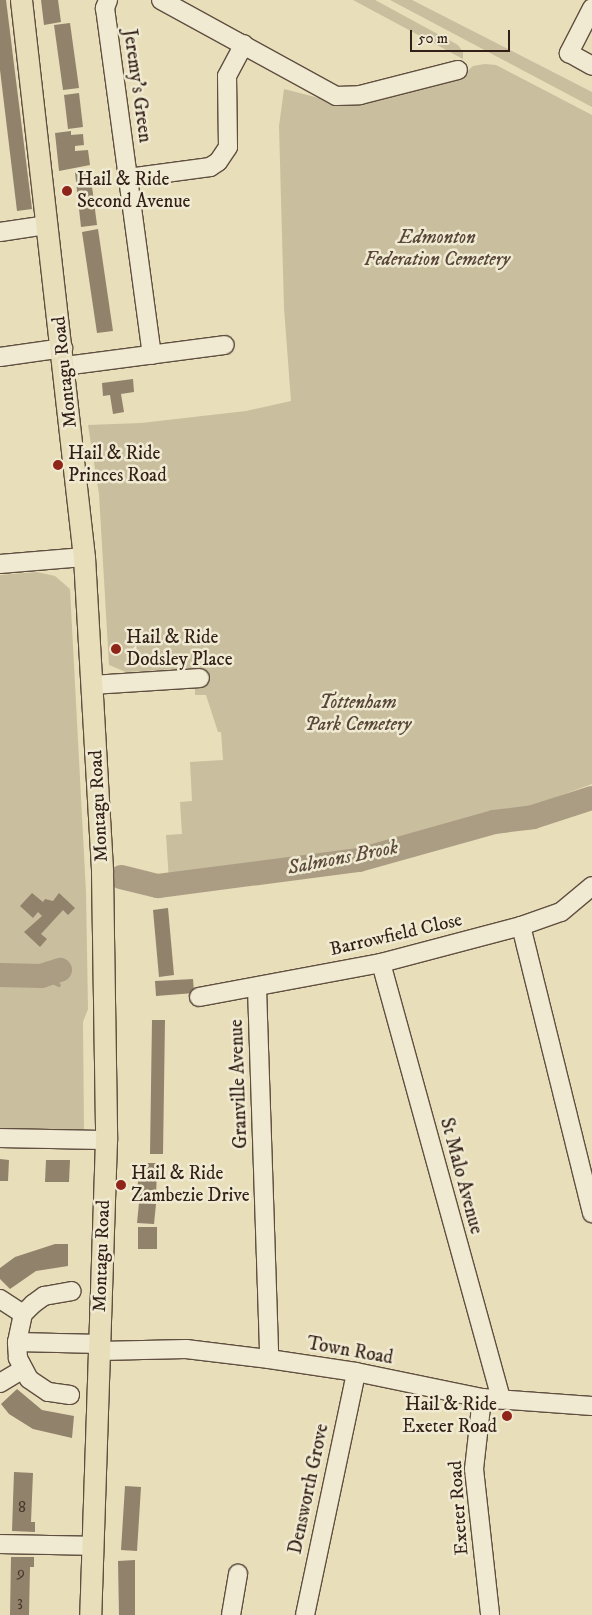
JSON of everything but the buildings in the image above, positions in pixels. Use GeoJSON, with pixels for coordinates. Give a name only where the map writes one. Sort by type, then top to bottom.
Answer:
{"type":"FeatureCollection","features":[{"type":"Feature","properties":{"kind":"main road","name":"Montagu Road"},"geometry":{"type":"LineString","coordinates":[[21,0],[64,357],[84,557],[94,685],[102,872],[106,1140],[90,1615]]}},
{"type":"Feature","properties":{"kind":"street","name":"Jeremy's Green"},"geometry":{"type":"LineString","coordinates":[[108,0],[105,8],[152,354]]}},
{"type":"Feature","properties":{"kind":"street"},"geometry":{"type":"LineString","coordinates":[[161,0],[336,96],[360,95],[458,70]]}},
{"type":"Feature","properties":{"kind":"street"},"geometry":{"type":"LineString","coordinates":[[592,8],[569,53],[592,66]]}},
{"type":"Feature","properties":{"kind":"street"},"geometry":{"type":"LineString","coordinates":[[128,178],[210,167],[218,162],[228,147],[227,76],[244,44]]}},
{"type":"Feature","properties":{"kind":"street"},"geometry":{"type":"LineString","coordinates":[[0,232],[48,225]]}},
{"type":"Feature","properties":{"kind":"street"},"geometry":{"type":"LineString","coordinates":[[0,358],[152,354],[225,345]]}},
{"type":"Feature","properties":{"kind":"street"},"geometry":{"type":"LineString","coordinates":[[0,564],[84,557]]}},
{"type":"Feature","properties":{"kind":"street"},"geometry":{"type":"LineString","coordinates":[[94,685],[200,678]]}},
{"type":"Feature","properties":{"kind":"street","name":"Barrowfield Close"},"geometry":{"type":"LineString","coordinates":[[198,997],[257,988],[381,963],[521,926],[561,912],[592,886]]}},
{"type":"Feature","properties":{"kind":"street"},"geometry":{"type":"LineString","coordinates":[[521,926],[586,1167],[592,1213]]}},
{"type":"Feature","properties":{"kind":"street","name":"St Malo Avenue"},"geometry":{"type":"LineString","coordinates":[[381,963],[501,1400]]}},
{"type":"Feature","properties":{"kind":"street","name":"Granville Avenue"},"geometry":{"type":"LineString","coordinates":[[257,988],[269,1359]]}},
{"type":"Feature","properties":{"kind":"street"},"geometry":{"type":"LineString","coordinates":[[0,1138],[106,1140]]}},
{"type":"Feature","properties":{"kind":"street"},"geometry":{"type":"LineString","coordinates":[[70,1395],[48,1392],[36,1386],[22,1370],[16,1342],[23,1314],[44,1296],[72,1291]]}},
{"type":"Feature","properties":{"kind":"street"},"geometry":{"type":"LineString","coordinates":[[0,1299],[23,1314]]}},
{"type":"Feature","properties":{"kind":"street","name":"Town Road"},"geometry":{"type":"LineString","coordinates":[[16,1342],[100,1347],[186,1349],[356,1372],[482,1398],[592,1406]]}},
{"type":"Feature","properties":{"kind":"street"},"geometry":{"type":"LineString","coordinates":[[0,1383],[22,1370]]}},
{"type":"Feature","properties":{"kind":"street","name":"Densworth Grove"},"geometry":{"type":"LineString","coordinates":[[305,1615],[356,1372]]}},
{"type":"Feature","properties":{"kind":"street","name":"Exeter Road"},"geometry":{"type":"LineString","coordinates":[[482,1398],[474,1469],[490,1615]]}},
{"type":"Feature","properties":{"kind":"street"},"geometry":{"type":"LineString","coordinates":[[592,1406],[592,1412]]}},
{"type":"Feature","properties":{"kind":"street"},"geometry":{"type":"LineString","coordinates":[[0,1544],[92,1546]]}},
{"type":"Feature","properties":{"kind":"street"},"geometry":{"type":"LineString","coordinates":[[232,1615],[238,1574]]}},
{"type":"Feature","properties":{"kind":"green space"},"geometry":{"type":"Polygon","coordinates":[[[353,0],[375,0],[458,45],[463,52],[463,59],[353,0]]]}},
{"type":"Feature","properties":{"kind":"green space"},"geometry":{"type":"Polygon","coordinates":[[[390,0],[412,0],[592,92],[592,107],[390,0]]]}},
{"type":"Feature","properties":{"kind":"green space","name":"Edmonton Federation Cemetery"},"geometry":{"type":"Polygon","coordinates":[[[496,65],[592,115],[592,784],[537,804],[537,813],[493,819],[360,856],[169,881],[166,835],[182,834],[180,802],[192,801],[190,762],[223,760],[221,732],[218,732],[206,695],[195,695],[195,689],[202,688],[200,668],[126,672],[109,665],[99,494],[88,425],[141,423],[246,411],[291,401],[284,308],[279,126],[284,89],[350,106],[464,74],[473,66],[496,65]]]}},
{"type":"Feature","properties":{"kind":"green space"},"geometry":{"type":"Polygon","coordinates":[[[37,572],[55,576],[70,589],[86,892],[88,1009],[83,1022],[84,1131],[0,1129],[0,575],[37,572]]]}},
{"type":"Feature","properties":{"kind":"waterway","name":"Salmons Brook"},"geometry":{"type":"LineString","coordinates":[[121,877],[158,886],[359,860],[494,822],[533,817],[592,798]]}},
{"type":"Feature","properties":{"kind":"waterway","name":"Salmons Brook"},"geometry":{"type":"LineString","coordinates":[[0,975],[41,976],[60,970]]}},
{"type":"Feature","properties":{"kind":"waterway"},"geometry":{"type":"LineString","coordinates":[[41,976],[59,985]]}},
{"type":"Feature","properties":{"kind":"place","name":"Hail & Ride Second Avenue"},"geometry":{"type":"Point","coordinates":[67,191]}},
{"type":"Feature","properties":{"kind":"place","name":"Hail & Ride Princes Road"},"geometry":{"type":"Point","coordinates":[58,465]}},
{"type":"Feature","properties":{"kind":"place","name":"Hail & Ride Dodsley Place"},"geometry":{"type":"Point","coordinates":[116,649]}},
{"type":"Feature","properties":{"kind":"place","name":"Hail & Ride Zambezie Drive"},"geometry":{"type":"Point","coordinates":[121,1185]}},
{"type":"Feature","properties":{"kind":"place","name":"Hail & Ride Exeter Road"},"geometry":{"type":"Point","coordinates":[507,1416]}},
{"type":"Feature","properties":{"kind":"park label","name":"Tottenham Park Cemetery"},"geometry":{"type":"Point","coordinates":[358,714]}}]}
